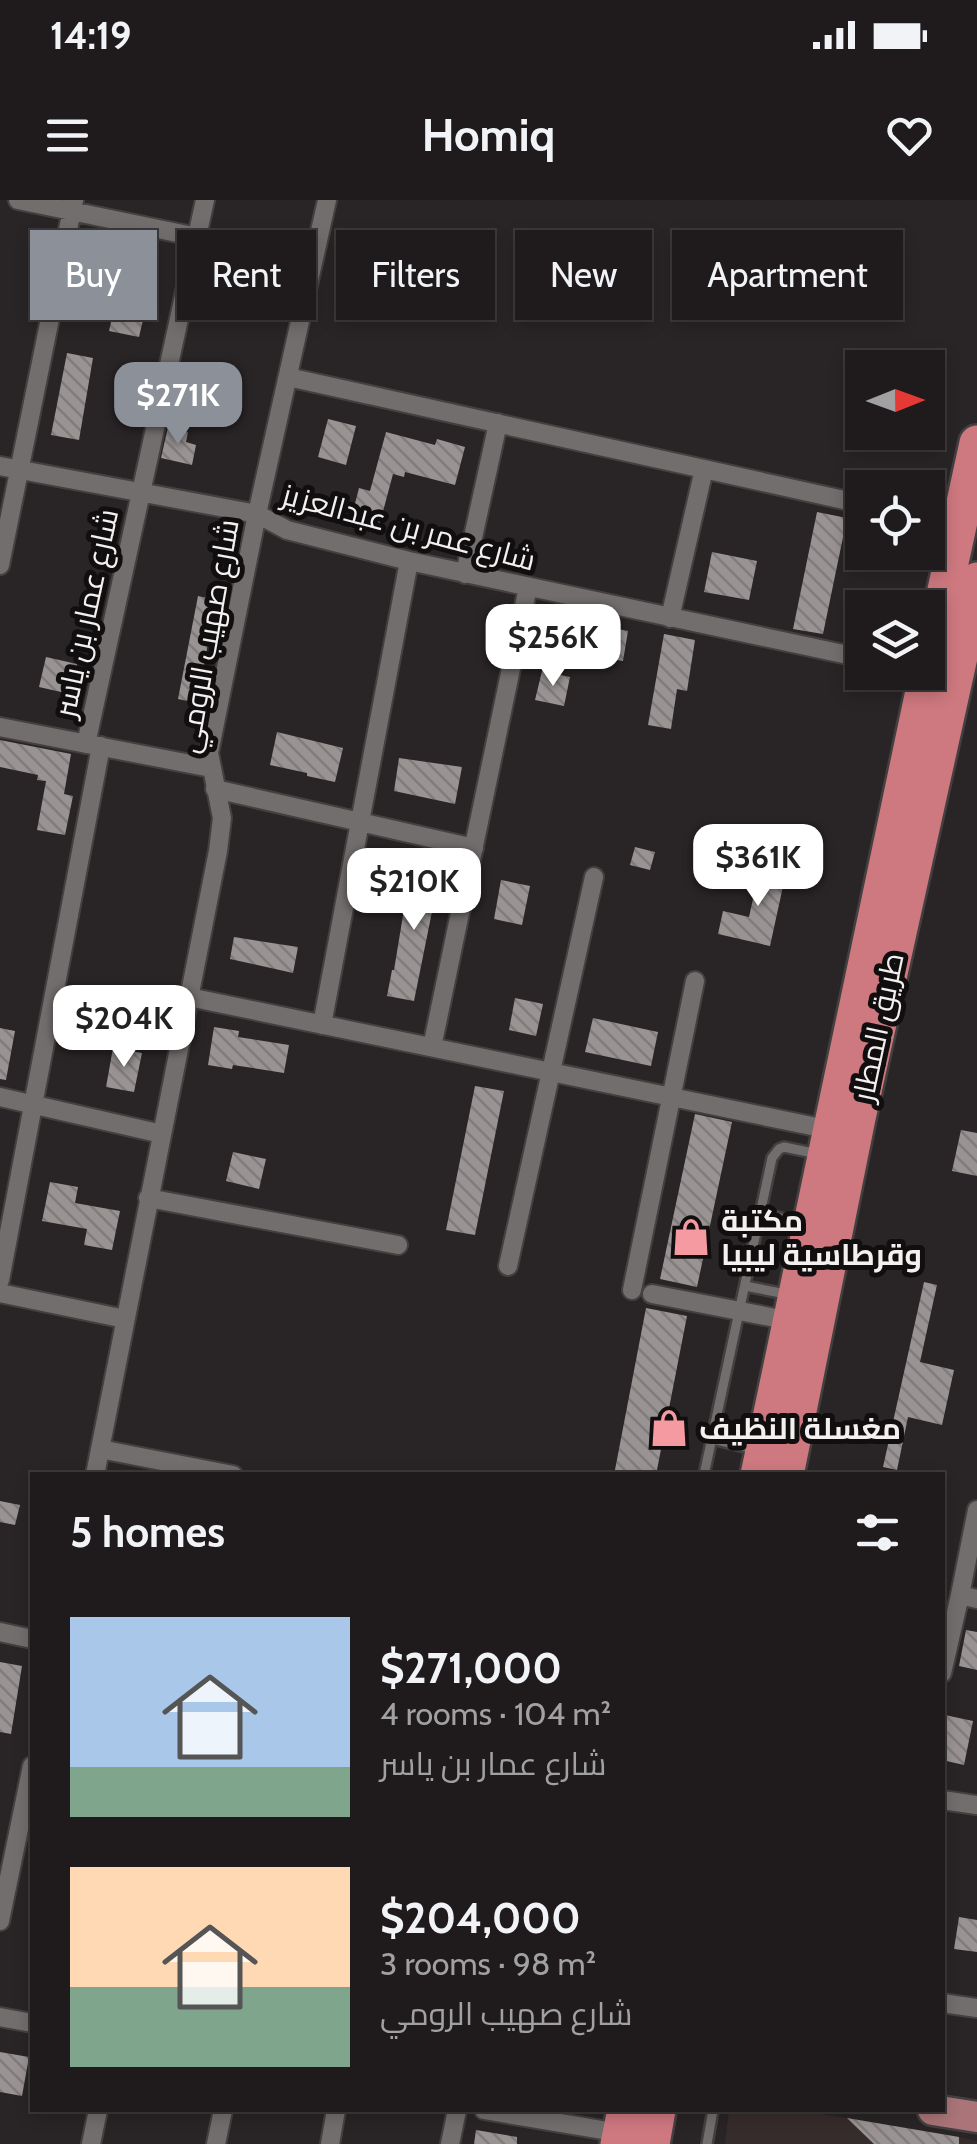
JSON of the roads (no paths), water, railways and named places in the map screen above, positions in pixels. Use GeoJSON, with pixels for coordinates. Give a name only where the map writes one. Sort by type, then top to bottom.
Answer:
{"type":"FeatureCollection","features":[{"type":"Feature","properties":{"kind":"highway","name":"طريق المطار"},"geometry":{"type":"LineString","coordinates":[[945,516],[977,443]]}},
{"type":"Feature","properties":{"kind":"highway","name":"طريق المطار"},"geometry":{"type":"LineString","coordinates":[[769,1467],[858,1118],[977,580]]}},
{"type":"Feature","properties":{"kind":"highway","name":"طريق المطار"},"geometry":{"type":"LineString","coordinates":[[769,1467],[793,1308],[923,690]]}},
{"type":"Feature","properties":{"kind":"highway"},"geometry":{"type":"LineString","coordinates":[[629,2133],[655,2112]]}},
{"type":"Feature","properties":{"kind":"main road"},"geometry":{"type":"LineString","coordinates":[[943,2112],[977,2118]]}},
{"type":"Feature","properties":{"kind":"street"},"geometry":{"type":"LineString","coordinates":[[18,200],[72,206],[177,232]]}},
{"type":"Feature","properties":{"kind":"street","name":"شارع عمار بن ياسر"},"geometry":{"type":"LineString","coordinates":[[198,230],[205,200]]}},
{"type":"Feature","properties":{"kind":"street","name":"شارع صهيب الرومي"},"geometry":{"type":"LineString","coordinates":[[316,252],[327,200]]}},
{"type":"Feature","properties":{"kind":"street"},"geometry":{"type":"LineString","coordinates":[[0,565],[9,468],[72,206]]}},
{"type":"Feature","properties":{"kind":"street","name":"شارع عمار بن ياسر"},"geometry":{"type":"LineString","coordinates":[[0,1280],[34,1105],[93,745],[178,320]]}},
{"type":"Feature","properties":{"kind":"street","name":"شارع صهيب الرومي"},"geometry":{"type":"LineString","coordinates":[[100,1449],[218,851],[222,818],[209,754],[301,320]]}},
{"type":"Feature","properties":{"kind":"street"},"geometry":{"type":"LineString","coordinates":[[288,376],[845,500]]}},
{"type":"Feature","properties":{"kind":"street"},"geometry":{"type":"LineString","coordinates":[[465,574],[498,422]]}},
{"type":"Feature","properties":{"kind":"street","name":"شارع عمر بن عبدالعزيز"},"geometry":{"type":"LineString","coordinates":[[9,468],[257,514],[286,530],[409,561],[845,654]]}},
{"type":"Feature","properties":{"kind":"street"},"geometry":{"type":"LineString","coordinates":[[670,618],[704,468]]}},
{"type":"Feature","properties":{"kind":"street"},"geometry":{"type":"LineString","coordinates":[[322,1025],[409,561]]}},
{"type":"Feature","properties":{"kind":"street"},"geometry":{"type":"LineString","coordinates":[[432,1048],[528,587]]}},
{"type":"Feature","properties":{"kind":"street"},"geometry":{"type":"LineString","coordinates":[[0,728],[210,768]]}},
{"type":"Feature","properties":{"kind":"street"},"geometry":{"type":"LineString","coordinates":[[215,789],[474,848]]}},
{"type":"Feature","properties":{"kind":"street"},"geometry":{"type":"LineString","coordinates":[[508,1266],[594,877]]}},
{"type":"Feature","properties":{"kind":"street"},"geometry":{"type":"LineString","coordinates":[[632,1290],[695,981]]}},
{"type":"Feature","properties":{"kind":"street"},"geometry":{"type":"LineString","coordinates":[[189,998],[671,1097],[828,1143]]}},
{"type":"Feature","properties":{"kind":"street"},"geometry":{"type":"LineString","coordinates":[[0,1098],[162,1134]]}},
{"type":"Feature","properties":{"kind":"street"},"geometry":{"type":"LineString","coordinates":[[148,1198],[398,1246]]}},
{"type":"Feature","properties":{"kind":"street"},"geometry":{"type":"LineString","coordinates":[[0,1293],[125,1318]]}},
{"type":"Feature","properties":{"kind":"street"},"geometry":{"type":"LineString","coordinates":[[652,1294],[739,1311],[793,1308]]}},
{"type":"Feature","properties":{"kind":"street"},"geometry":{"type":"LineString","coordinates":[[95,1472],[100,1449],[215,1472]]}},
{"type":"Feature","properties":{"kind":"street"},"geometry":{"type":"LineString","coordinates":[[945,1665],[968,1597],[977,1510]]}},
{"type":"Feature","properties":{"kind":"street"},"geometry":{"type":"LineString","coordinates":[[0,1632],[30,1639]]}},
{"type":"Feature","properties":{"kind":"street"},"geometry":{"type":"LineString","coordinates":[[0,1921],[30,1776]]}},
{"type":"Feature","properties":{"kind":"street"},"geometry":{"type":"LineString","coordinates":[[945,1801],[977,1806]]}},
{"type":"Feature","properties":{"kind":"street"},"geometry":{"type":"LineString","coordinates":[[945,2003],[977,2008]]}},
{"type":"Feature","properties":{"kind":"street"},"geometry":{"type":"LineString","coordinates":[[0,2017],[30,2023]]}},
{"type":"Feature","properties":{"kind":"street"},"geometry":{"type":"LineString","coordinates":[[91,2144],[98,2112]]}},
{"type":"Feature","properties":{"kind":"street"},"geometry":{"type":"LineString","coordinates":[[216,2144],[223,2112]]}},
{"type":"Feature","properties":{"kind":"street"},"geometry":{"type":"LineString","coordinates":[[330,2144],[336,2112]]}},
{"type":"Feature","properties":{"kind":"street"},"geometry":{"type":"LineString","coordinates":[[450,2144],[457,2112]]}},
{"type":"Feature","properties":{"kind":"street"},"geometry":{"type":"LineString","coordinates":[[497,2112],[629,2133]]}},
{"type":"Feature","properties":{"kind":"lane"},"geometry":{"type":"LineString","coordinates":[[705,1472],[772,1158],[778,1149],[828,1143]]}},
{"type":"Feature","properties":{"kind":"lane"},"geometry":{"type":"LineString","coordinates":[[760,1213],[810,1226]]}},
{"type":"Feature","properties":{"kind":"lane"},"geometry":{"type":"LineString","coordinates":[[745,1286],[793,1308]]}},
{"type":"Feature","properties":{"kind":"lane"},"geometry":{"type":"LineString","coordinates":[[712,1440],[769,1467]]}},
{"type":"Feature","properties":{"kind":"lane"},"geometry":{"type":"LineString","coordinates":[[707,2144],[713,2112]]}},
{"type":"Feature","properties":{"kind":"place","name":"مكتبة وقرطاسية ليبيا"},"geometry":{"type":"Point","coordinates":[691,1237]}},
{"type":"Feature","properties":{"kind":"place","name":"مغسلة النظيف"},"geometry":{"type":"Point","coordinates":[669,1428]}}]}
